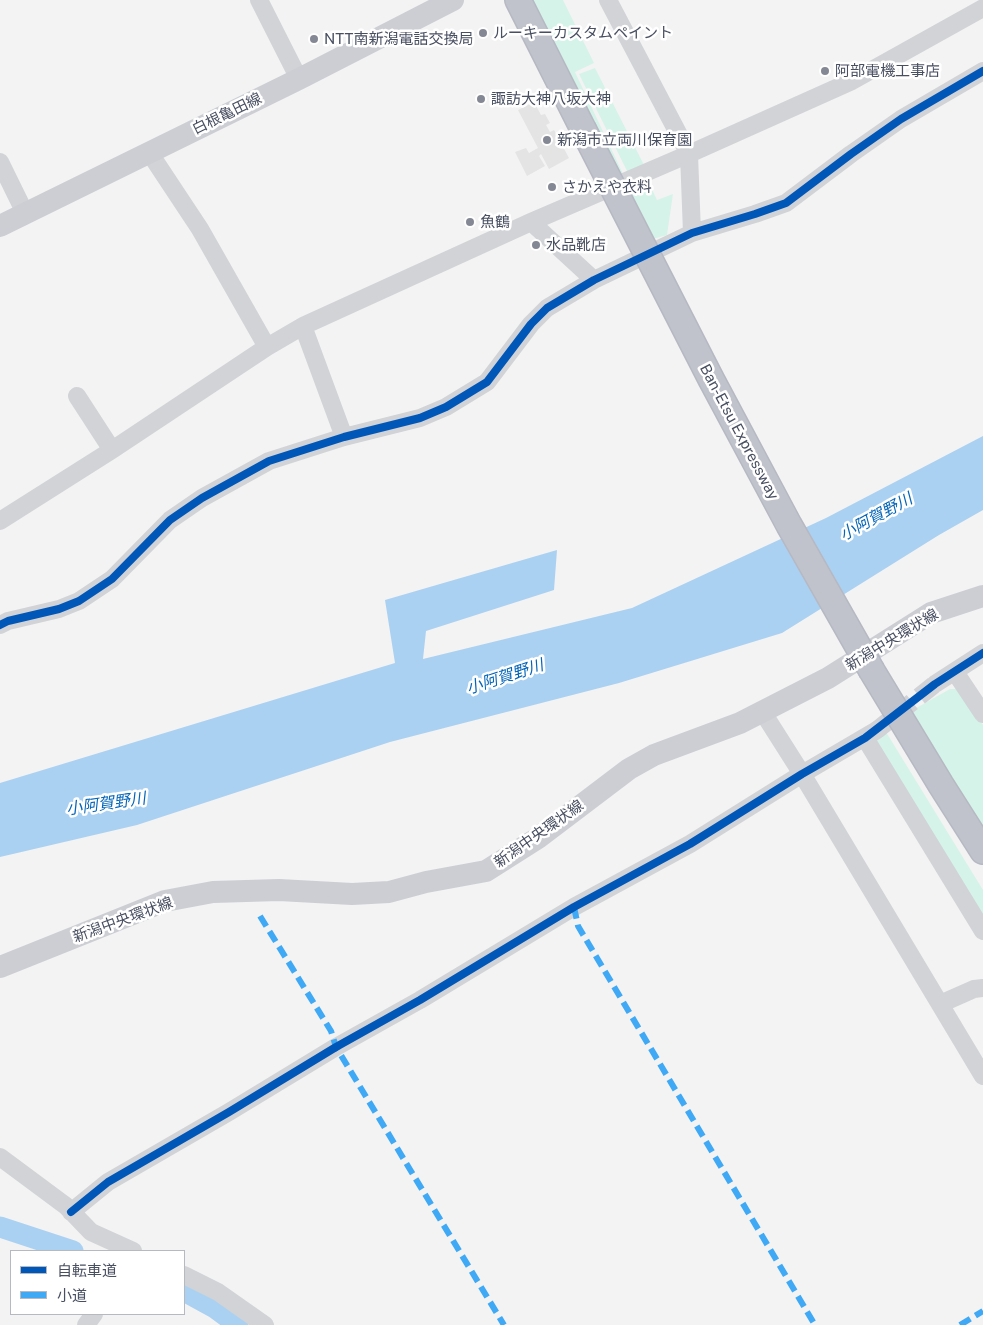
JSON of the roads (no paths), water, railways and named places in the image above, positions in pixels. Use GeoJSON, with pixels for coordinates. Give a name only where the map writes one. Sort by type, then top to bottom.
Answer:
{"type":"FeatureCollection","features":[{"type":"Feature","properties":{"kind":"highway","name":"Ban-Etsu Expressway"},"geometry":{"type":"LineString","coordinates":[[518,0],[715,388],[789,525],[872,671],[983,851]]}},
{"type":"Feature","properties":{"kind":"main road","name":"白根亀田線"},"geometry":{"type":"LineString","coordinates":[[0,226],[299,79],[453,0]]}},
{"type":"Feature","properties":{"kind":"main road","name":"新潟中央環状線"},"geometry":{"type":"LineString","coordinates":[[0,967],[165,901],[213,892],[279,890],[352,894],[389,892],[426,882],[486,871],[538,838],[629,769],[654,755],[740,723],[828,678],[931,613],[983,596]]}},
{"type":"Feature","properties":{"kind":"street"},"geometry":{"type":"LineString","coordinates":[[259,0],[299,79]]}},
{"type":"Feature","properties":{"kind":"street"},"geometry":{"type":"LineString","coordinates":[[608,0],[689,154],[692,233]]}},
{"type":"Feature","properties":{"kind":"street"},"geometry":{"type":"LineString","coordinates":[[0,521],[303,326],[531,222],[852,81],[983,8]]}},
{"type":"Feature","properties":{"kind":"street"},"geometry":{"type":"LineString","coordinates":[[0,625],[8,621],[59,609],[79,601],[112,579],[170,520],[202,498],[269,461],[344,437],[420,418],[446,407],[487,382],[531,324],[547,308],[594,280],[692,233],[786,203],[901,119],[983,71]]}},
{"type":"Feature","properties":{"kind":"street"},"geometry":{"type":"LineString","coordinates":[[149,152],[200,229],[267,348]]}},
{"type":"Feature","properties":{"kind":"street"},"geometry":{"type":"LineString","coordinates":[[0,162],[25,213]]}},
{"type":"Feature","properties":{"kind":"street"},"geometry":{"type":"LineString","coordinates":[[531,222],[594,280]]}},
{"type":"Feature","properties":{"kind":"street"},"geometry":{"type":"LineString","coordinates":[[303,326],[344,437]]}},
{"type":"Feature","properties":{"kind":"street"},"geometry":{"type":"LineString","coordinates":[[77,396],[112,450]]}},
{"type":"Feature","properties":{"kind":"street"},"geometry":{"type":"LineString","coordinates":[[935,684],[983,653]]}},
{"type":"Feature","properties":{"kind":"street"},"geometry":{"type":"LineString","coordinates":[[955,672],[983,714]]}},
{"type":"Feature","properties":{"kind":"street"},"geometry":{"type":"LineString","coordinates":[[762,711],[802,774],[983,1076]]}},
{"type":"Feature","properties":{"kind":"street"},"geometry":{"type":"LineString","coordinates":[[71,1212],[108,1182],[237,1108],[336,1046],[420,1000],[574,907],[690,844],[802,774],[871,734],[983,931]]}},
{"type":"Feature","properties":{"kind":"street"},"geometry":{"type":"LineString","coordinates":[[940,1004],[974,989],[983,988]]}},
{"type":"Feature","properties":{"kind":"street"},"geometry":{"type":"LineString","coordinates":[[0,1157],[66,1206],[91,1232],[132,1250]]}},
{"type":"Feature","properties":{"kind":"street"},"geometry":{"type":"LineString","coordinates":[[185,1276],[218,1292],[265,1325]]}},
{"type":"Feature","properties":{"kind":"water","name":"小阿賀野川"},"geometry":{"type":"Polygon","coordinates":[[[983,436],[983,510],[939,535],[782,633],[619,683],[390,742],[137,825],[0,857],[0,783],[395,663],[385,600],[557,550],[554,590],[426,631],[423,659],[632,608],[826,518],[983,436]]]}},
{"type":"Feature","properties":{"kind":"waterway"},"geometry":{"type":"LineString","coordinates":[[0,1227],[70,1250]]}},
{"type":"Feature","properties":{"kind":"waterway"},"geometry":{"type":"LineString","coordinates":[[185,1292],[215,1308],[238,1325]]}},
{"type":"Feature","properties":{"kind":"tunnel"},"geometry":{"type":"LineString","coordinates":[[877,730],[935,684]]}},
{"type":"Feature","properties":{"kind":"place","name":"ルーキーカスタムペイント"},"geometry":{"type":"Point","coordinates":[483,33]}},
{"type":"Feature","properties":{"kind":"place","name":"NTT南新潟電話交換局"},"geometry":{"type":"Point","coordinates":[314,39]}},
{"type":"Feature","properties":{"kind":"place","name":"阿部電機工事店"},"geometry":{"type":"Point","coordinates":[825,71]}},
{"type":"Feature","properties":{"kind":"place","name":"諏訪大神八坂大神"},"geometry":{"type":"Point","coordinates":[481,99]}},
{"type":"Feature","properties":{"kind":"place","name":"新潟市立両川保育園"},"geometry":{"type":"Point","coordinates":[547,140]}},
{"type":"Feature","properties":{"kind":"place","name":"さかえや衣料"},"geometry":{"type":"Point","coordinates":[552,187]}},
{"type":"Feature","properties":{"kind":"place","name":"魚鶴"},"geometry":{"type":"Point","coordinates":[470,222]}},
{"type":"Feature","properties":{"kind":"place","name":"水品靴店"},"geometry":{"type":"Point","coordinates":[536,245]}}]}
